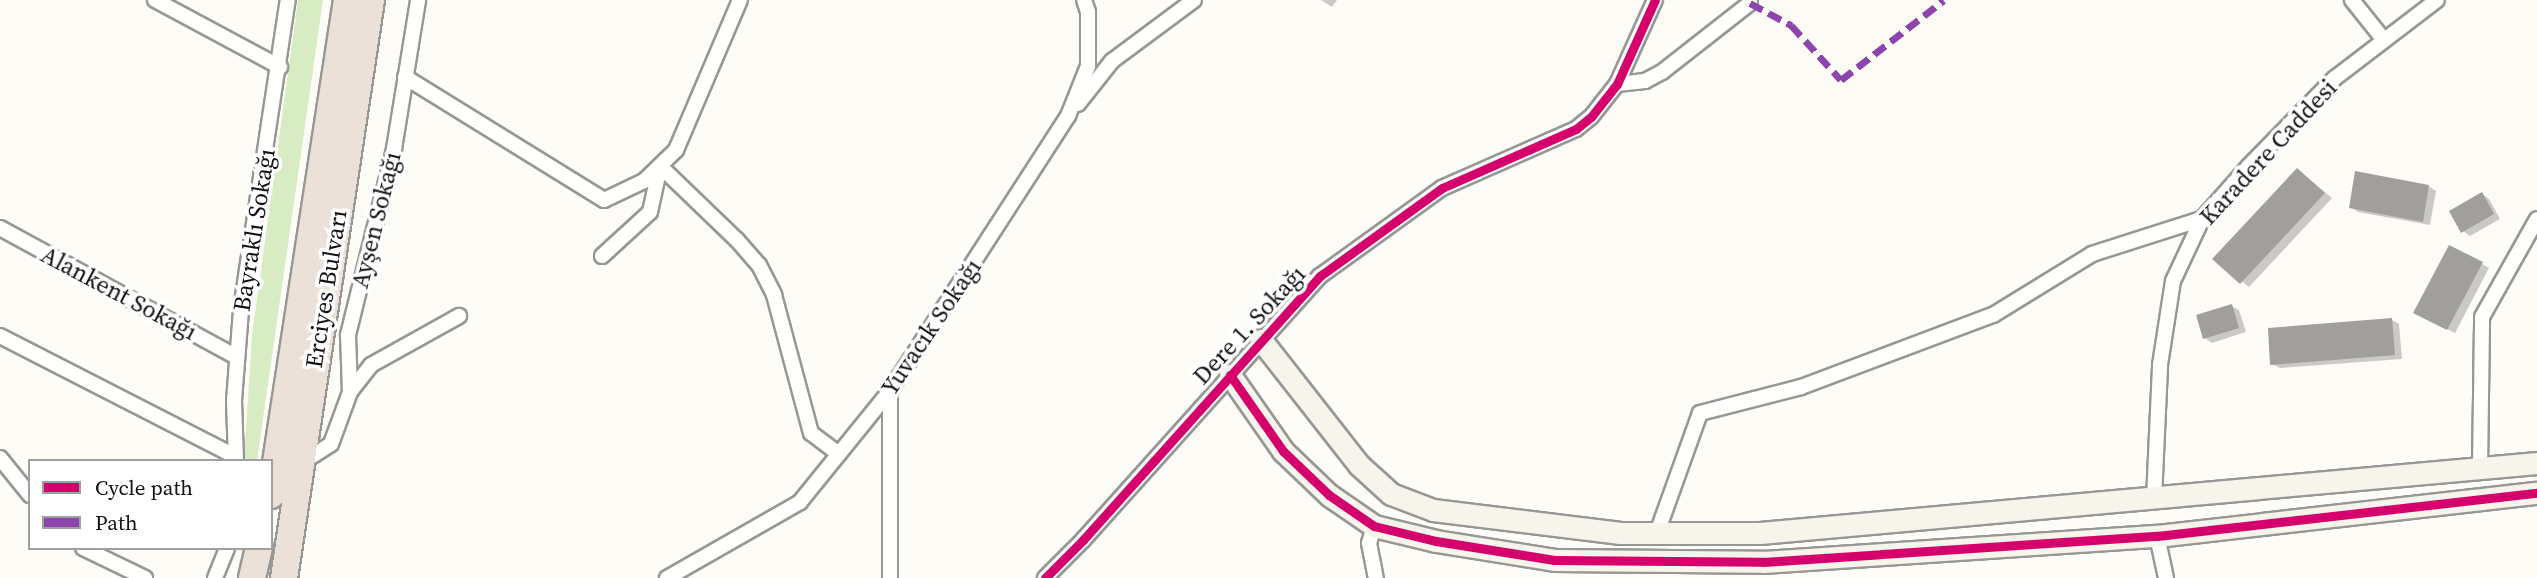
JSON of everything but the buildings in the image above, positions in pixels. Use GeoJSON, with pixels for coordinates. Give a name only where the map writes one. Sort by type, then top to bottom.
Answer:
{"type":"FeatureCollection","features":[{"type":"Feature","properties":{"kind":"highway","name":"Erciyes Bulvarı"},"geometry":{"type":"LineString","coordinates":[[273,482],[347,0]]}},
{"type":"Feature","properties":{"kind":"highway","name":"Erciyes Bulvarı"},"geometry":{"type":"LineString","coordinates":[[284,578],[300,455],[371,0]]}},
{"type":"Feature","properties":{"kind":"highway"},"geometry":{"type":"LineString","coordinates":[[252,578],[259,550]]}},
{"type":"Feature","properties":{"kind":"street"},"geometry":{"type":"LineString","coordinates":[[155,0],[280,67]]}},
{"type":"Feature","properties":{"kind":"street","name":"Bayraklı Sokağı"},"geometry":{"type":"LineString","coordinates":[[236,458],[234,401],[241,309],[280,67],[288,0]]}},
{"type":"Feature","properties":{"kind":"street","name":"Ayşen Sokağı"},"geometry":{"type":"LineString","coordinates":[[300,455],[314,455],[331,444],[350,392],[348,335],[394,149],[418,0]]}},
{"type":"Feature","properties":{"kind":"street"},"geometry":{"type":"LineString","coordinates":[[405,77],[604,200],[644,181],[676,150],[740,0]]}},
{"type":"Feature","properties":{"kind":"street","name":"Yuvacık Sokağı"},"geometry":{"type":"LineString","coordinates":[[667,578],[800,502],[890,391],[1068,116],[1088,66],[1088,12],[1084,0]]}},
{"type":"Feature","properties":{"kind":"street"},"geometry":{"type":"LineString","coordinates":[[1068,116],[1112,61],[1194,0]]}},
{"type":"Feature","properties":{"kind":"street","name":"Dere 1. Sokağı"},"geometry":{"type":"LineString","coordinates":[[1045,578],[1083,540],[1320,276],[1442,188],[1576,129],[1605,102],[1617,84],[1655,0]]}},
{"type":"Feature","properties":{"kind":"street"},"geometry":{"type":"LineString","coordinates":[[2352,0],[2384,40]]}},
{"type":"Feature","properties":{"kind":"street","name":"Karadere Caddesi"},"geometry":{"type":"LineString","coordinates":[[2154,499],[2160,365],[2173,281],[2202,219],[2248,167],[2335,78],[2437,0]]}},
{"type":"Feature","properties":{"kind":"street"},"geometry":{"type":"LineString","coordinates":[[1617,84],[1645,81],[1662,72],[1750,3]]}},
{"type":"Feature","properties":{"kind":"street"},"geometry":{"type":"LineString","coordinates":[[602,256],[650,212],[660,166]]}},
{"type":"Feature","properties":{"kind":"street"},"geometry":{"type":"LineString","coordinates":[[660,166],[737,240],[759,265],[774,295],[811,433],[839,454]]}},
{"type":"Feature","properties":{"kind":"street"},"geometry":{"type":"LineString","coordinates":[[1657,533],[1700,413],[1801,387],[1993,315],[2092,254],[2202,219]]}},
{"type":"Feature","properties":{"kind":"street"},"geometry":{"type":"LineString","coordinates":[[2480,468],[2482,317],[2537,219]]}},
{"type":"Feature","properties":{"kind":"street","name":"Alankent Sokağı"},"geometry":{"type":"LineString","coordinates":[[0,229],[237,357]]}},
{"type":"Feature","properties":{"kind":"street"},"geometry":{"type":"LineString","coordinates":[[350,392],[371,365],[459,316]]}},
{"type":"Feature","properties":{"kind":"street"},"geometry":{"type":"LineString","coordinates":[[0,336],[236,458]]}},
{"type":"Feature","properties":{"kind":"street"},"geometry":{"type":"LineString","coordinates":[[1261,340],[1359,465],[1391,494],[1433,510],[1619,533],[1760,533],[2537,463]]}},
{"type":"Feature","properties":{"kind":"street"},"geometry":{"type":"LineString","coordinates":[[1230,374],[1283,451],[1329,495],[1374,526],[1436,541],[1624,571],[2157,536],[2537,493]]}},
{"type":"Feature","properties":{"kind":"street"},"geometry":{"type":"LineString","coordinates":[[890,391],[890,578]]}},
{"type":"Feature","properties":{"kind":"street"},"geometry":{"type":"LineString","coordinates":[[0,457],[28,492]]}},
{"type":"Feature","properties":{"kind":"street"},"geometry":{"type":"LineString","coordinates":[[1374,526],[1369,543],[1376,578]]}},
{"type":"Feature","properties":{"kind":"street"},"geometry":{"type":"LineString","coordinates":[[2157,536],[2166,578]]}},
{"type":"Feature","properties":{"kind":"street"},"geometry":{"type":"LineString","coordinates":[[87,550],[145,578]]}},
{"type":"Feature","properties":{"kind":"street"},"geometry":{"type":"LineString","coordinates":[[215,578],[226,550]]}},
{"type":"Feature","properties":{"kind":"green space"},"geometry":{"type":"Polygon","coordinates":[[[298,0],[323,0],[257,459],[244,459],[252,335],[298,0]]]}},
{"type":"Feature","properties":{"kind":"marked path"},"geometry":{"type":"LineString","coordinates":[[1750,3],[1791,25],[1841,80],[1944,0]]}},
{"type":"Feature","properties":{"kind":"cycle path"},"geometry":{"type":"LineString","coordinates":[[1045,578],[1083,540],[1320,276],[1442,188],[1576,129],[1591,117],[1617,84],[1655,0]]}},
{"type":"Feature","properties":{"kind":"cycle path"},"geometry":{"type":"LineString","coordinates":[[1230,375],[1283,451],[1329,495],[1374,526],[1436,541],[1554,560],[1763,562],[2157,536],[2537,493]]}}]}
